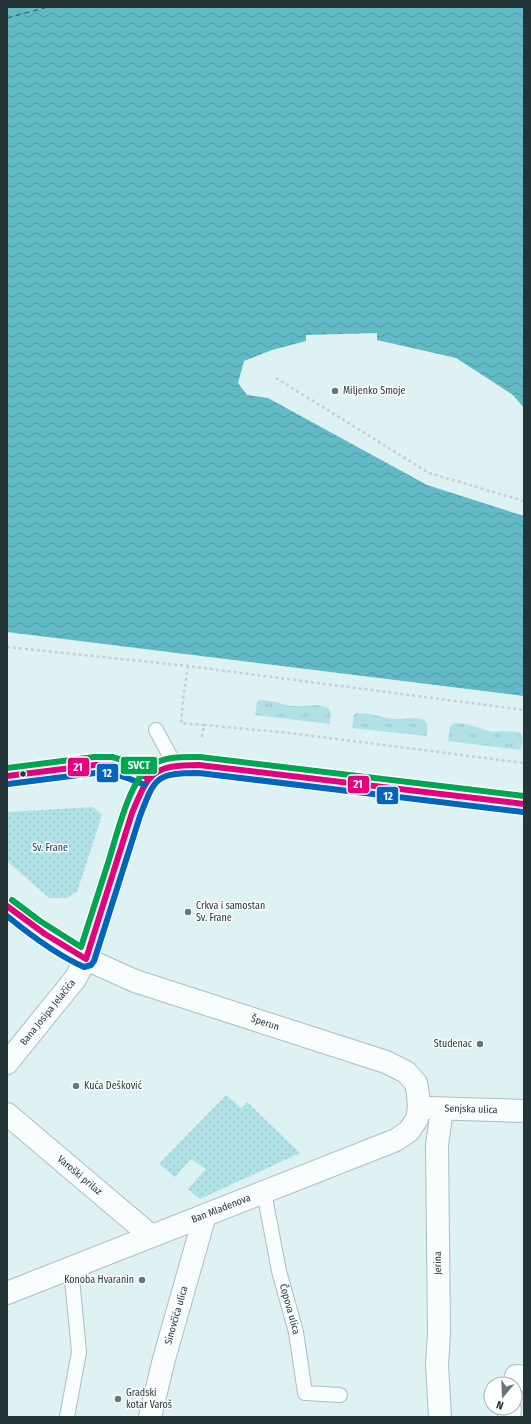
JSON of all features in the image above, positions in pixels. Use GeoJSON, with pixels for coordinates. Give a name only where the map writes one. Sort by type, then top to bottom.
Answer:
{"type":"FeatureCollection","features":[{"type":"Feature","properties":{"kind":"street"},"geometry":{"type":"LineString","coordinates":[[148,778],[157,770],[175,765],[199,765],[524,804]]}},
{"type":"Feature","properties":{"kind":"street","name":"Bana Josipa Jelačića"},"geometry":{"type":"LineString","coordinates":[[7,1063],[75,979],[86,959],[132,813],[148,778]]}},
{"type":"Feature","properties":{"kind":"street","name":"Šperun"},"geometry":{"type":"LineString","coordinates":[[86,959],[135,981],[386,1062],[406,1072],[416,1083],[419,1108]]}},
{"type":"Feature","properties":{"kind":"street","name":"Senjska ulica"},"geometry":{"type":"LineString","coordinates":[[419,1108],[524,1110]]}},
{"type":"Feature","properties":{"kind":"street","name":"Ban Mladenova"},"geometry":{"type":"LineString","coordinates":[[7,1293],[396,1140],[409,1131],[418,1118],[419,1108]]}},
{"type":"Feature","properties":{"kind":"street","name":"Jerina"},"geometry":{"type":"LineString","coordinates":[[440,1417],[437,1365],[440,1333],[437,1145],[442,1109]]}},
{"type":"Feature","properties":{"kind":"street","name":"Varoški prilaz"},"geometry":{"type":"LineString","coordinates":[[7,1114],[151,1236]]}},
{"type":"Feature","properties":{"kind":"street","name":"Sinovčića ulica"},"geometry":{"type":"LineString","coordinates":[[150,1417],[164,1359],[205,1215]]}},
{"type":"Feature","properties":{"kind":"lane"},"geometry":{"type":"LineString","coordinates":[[156,730],[175,765]]}},
{"type":"Feature","properties":{"kind":"lane"},"geometry":{"type":"LineString","coordinates":[[7,776],[95,765],[112,765],[133,771],[148,778]]}},
{"type":"Feature","properties":{"kind":"lane"},"geometry":{"type":"LineString","coordinates":[[7,906],[24,921],[86,959]]}},
{"type":"Feature","properties":{"kind":"lane","name":"Čopova ulica"},"geometry":{"type":"LineString","coordinates":[[264,1192],[279,1271],[296,1332],[305,1394],[340,1396]]}},
{"type":"Feature","properties":{"kind":"lane"},"geometry":{"type":"LineString","coordinates":[[67,1417],[79,1352],[71,1268]]}},
{"type":"Feature","properties":{"kind":"path"},"geometry":{"type":"LineString","coordinates":[[276,378],[429,473],[524,501]]}},
{"type":"Feature","properties":{"kind":"path"},"geometry":{"type":"LineString","coordinates":[[7,646],[188,666],[524,710]]}},
{"type":"Feature","properties":{"kind":"path"},"geometry":{"type":"LineString","coordinates":[[188,666],[181,723],[298,734],[524,763]]}},
{"type":"Feature","properties":{"kind":"path"},"geometry":{"type":"LineString","coordinates":[[202,739],[204,725]]}},
{"type":"Feature","properties":{"kind":"green space"},"geometry":{"type":"Polygon","coordinates":[[[259,700],[293,706],[314,705],[326,707],[329,709],[331,716],[330,724],[255,715],[257,702],[259,700]]]}},
{"type":"Feature","properties":{"kind":"green space"},"geometry":{"type":"Polygon","coordinates":[[[356,713],[366,713],[394,719],[422,719],[427,724],[427,736],[352,728],[354,715],[356,713]]]}},
{"type":"Feature","properties":{"kind":"green space"},"geometry":{"type":"Polygon","coordinates":[[[453,723],[467,724],[492,732],[520,732],[523,739],[521,750],[448,741],[450,727],[453,723]]]}},
{"type":"Feature","properties":{"kind":"green space","name":"Sv. Frane"},"geometry":{"type":"Polygon","coordinates":[[[93,807],[102,815],[77,892],[66,898],[49,898],[7,861],[7,812],[93,807]]]}},
{"type":"Feature","properties":{"kind":"green space"},"geometry":{"type":"Polygon","coordinates":[[[226,1095],[241,1108],[247,1102],[300,1153],[200,1199],[188,1189],[206,1169],[191,1159],[175,1177],[159,1164],[226,1095]]]}},
{"type":"Feature","properties":{"kind":"water"},"geometry":{"type":"Polygon","coordinates":[[[7,7],[524,7],[524,408],[513,395],[456,358],[377,340],[377,333],[306,335],[306,341],[272,350],[244,361],[238,383],[247,395],[268,398],[427,485],[524,516],[524,696],[7,632],[7,7]]]}},
{"type":"Feature","properties":{"kind":"ferry route"},"geometry":{"type":"LineString","coordinates":[[7,18],[48,7]]}},
{"type":"Feature","properties":{"kind":"transit line","name":"SVCT"},"geometry":{"type":"LineString","coordinates":[[7,768],[94,757],[112,757],[136,764],[151,771]]}},
{"type":"Feature","properties":{"kind":"transit line","name":"SVCT"},"geometry":{"type":"LineString","coordinates":[[12,900],[40,921],[81,947],[124,811],[142,773],[150,766],[161,760],[181,757],[200,757],[524,796]]}},
{"type":"Feature","properties":{"kind":"transit line","name":"21"},"geometry":{"type":"LineString","coordinates":[[7,776],[95,765],[112,765],[133,771],[148,778]]}},
{"type":"Feature","properties":{"kind":"transit line","name":"21"},"geometry":{"type":"LineString","coordinates":[[7,906],[45,934],[86,959],[132,813],[138,799],[143,788],[155,774],[162,769],[172,767],[199,765],[524,804]]}},
{"type":"Feature","properties":{"kind":"transit line","name":"12"},"geometry":{"type":"LineString","coordinates":[[8,784],[95,773],[111,773],[145,785]]}},
{"type":"Feature","properties":{"kind":"transit line","name":"12"},"geometry":{"type":"LineString","coordinates":[[7,916],[54,951],[84,967],[91,965],[94,961],[145,803],[154,785],[165,776],[174,774],[199,773],[523,812]]}},
{"type":"Feature","properties":{"kind":"place","name":"Miljenko Smoje"},"geometry":{"type":"Point","coordinates":[335,391]}},
{"type":"Feature","properties":{"kind":"place","name":"Crkva i samostan Sv. Frane"},"geometry":{"type":"Point","coordinates":[188,912]}},
{"type":"Feature","properties":{"kind":"place","name":"Studenac"},"geometry":{"type":"Point","coordinates":[480,1044]}},
{"type":"Feature","properties":{"kind":"place","name":"Kuća Dešković"},"geometry":{"type":"Point","coordinates":[76,1086]}},
{"type":"Feature","properties":{"kind":"place","name":"Konoba Hvaranin"},"geometry":{"type":"Point","coordinates":[142,1280]}},
{"type":"Feature","properties":{"kind":"place","name":"Gradski kotar Varoš"},"geometry":{"type":"Point","coordinates":[118,1399]}}]}
